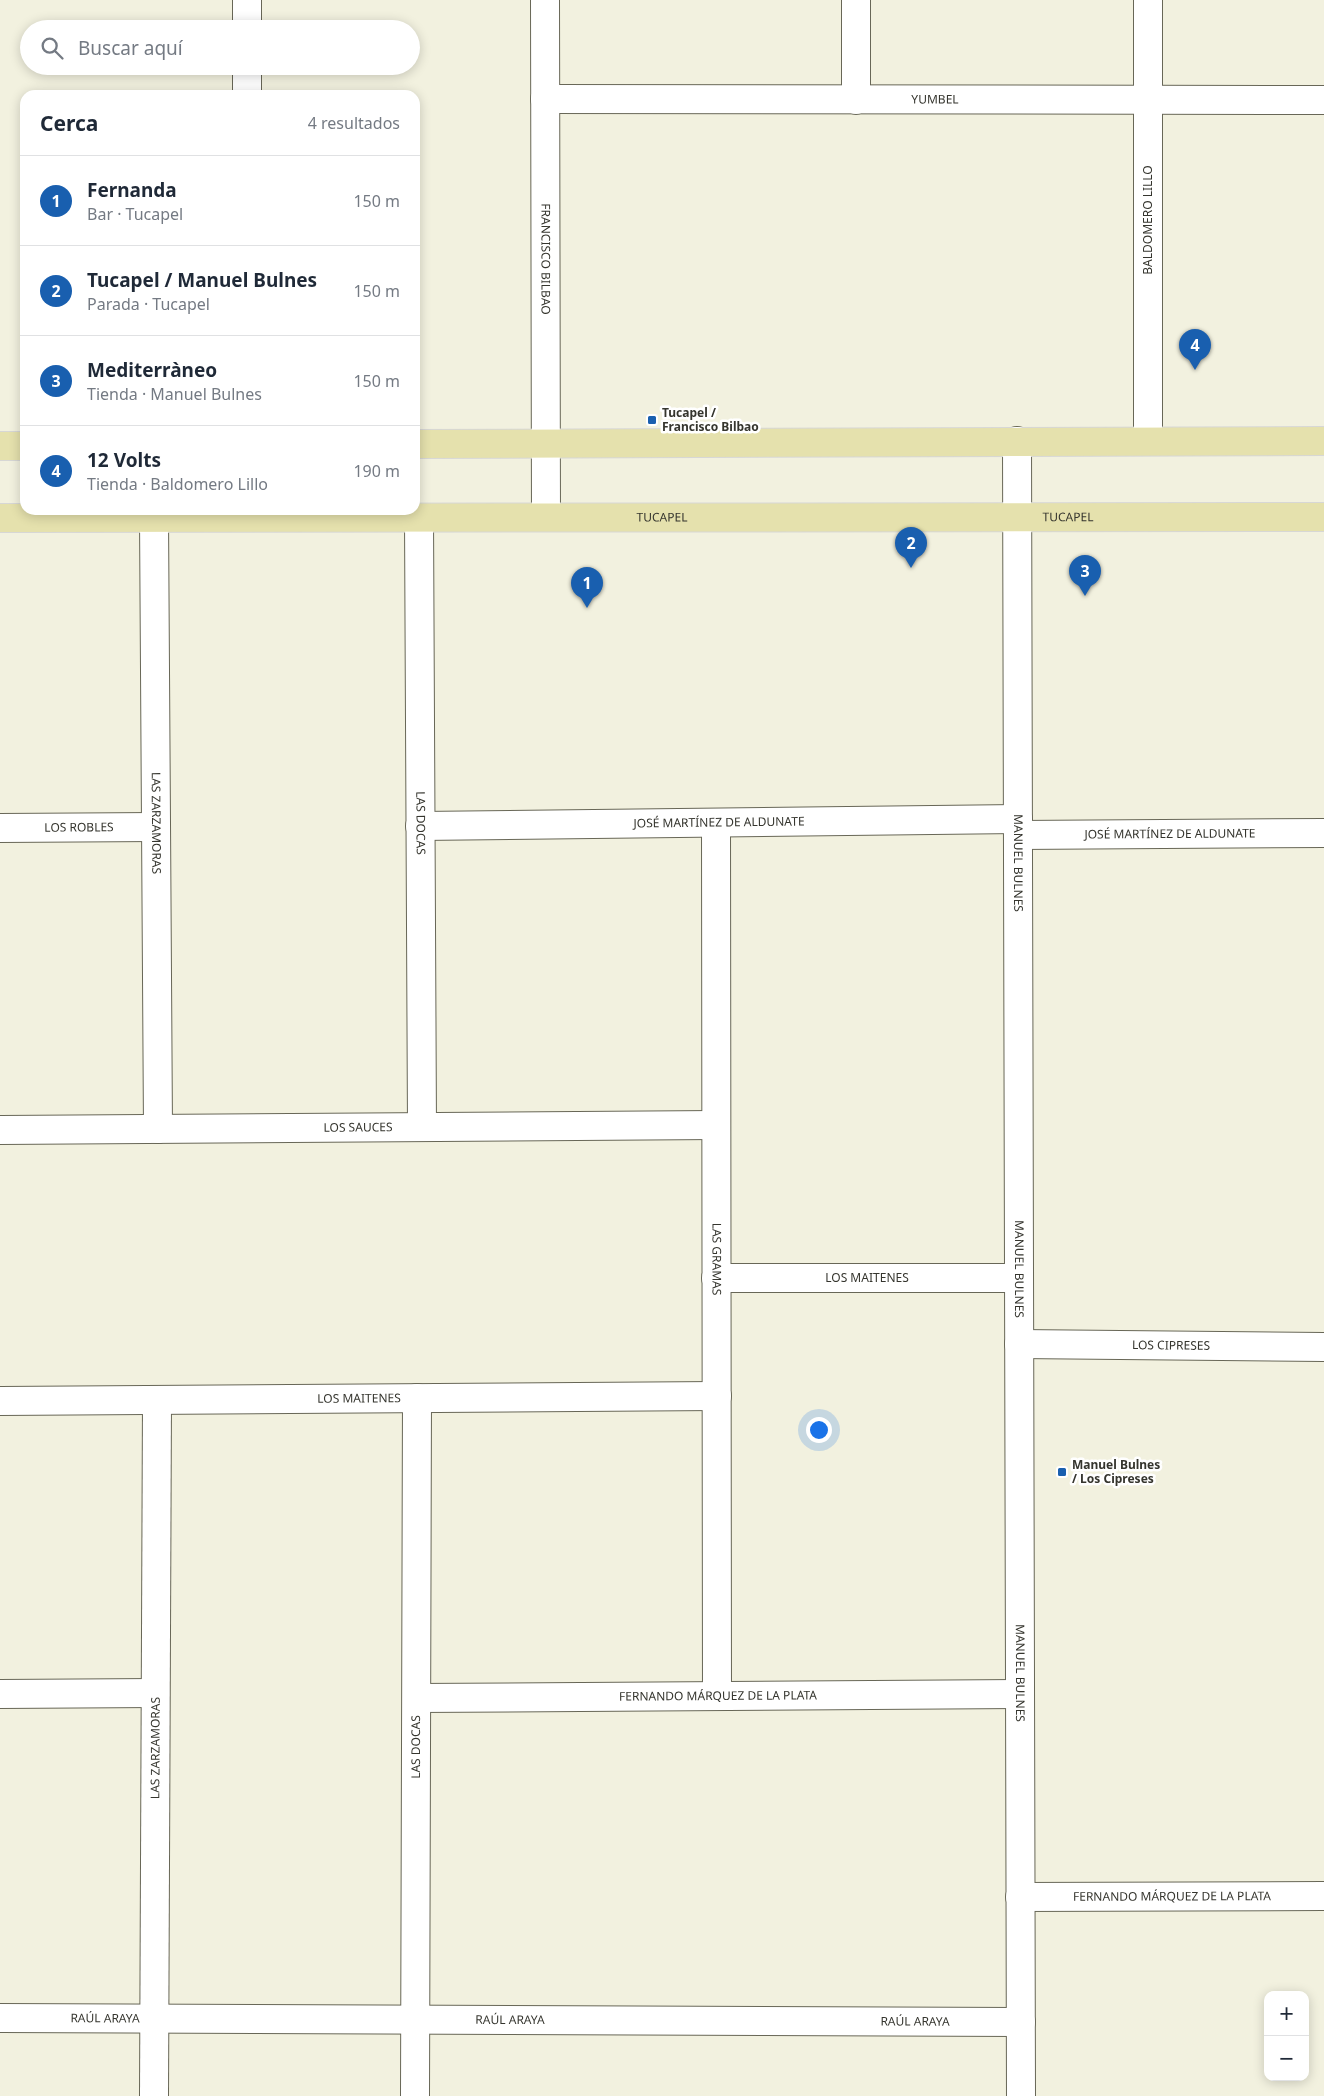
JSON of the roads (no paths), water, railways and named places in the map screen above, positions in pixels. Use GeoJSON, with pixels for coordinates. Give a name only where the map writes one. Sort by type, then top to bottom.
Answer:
{"type":"FeatureCollection","features":[{"type":"Feature","properties":{"kind":"main road"},"geometry":{"type":"LineString","coordinates":[[420,444],[1324,441]]}},
{"type":"Feature","properties":{"kind":"main road"},"geometry":{"type":"LineString","coordinates":[[0,446],[20,446]]}},
{"type":"Feature","properties":{"kind":"main road","name":"TUCAPEL"},"geometry":{"type":"LineString","coordinates":[[0,518],[1324,516]]}},
{"type":"Feature","properties":{"kind":"street"},"geometry":{"type":"LineString","coordinates":[[247,0],[247,20]]}},
{"type":"Feature","properties":{"kind":"street","name":"FRANCISCO BILBAO"},"geometry":{"type":"LineString","coordinates":[[545,0],[546,517]]}},
{"type":"Feature","properties":{"kind":"street"},"geometry":{"type":"LineString","coordinates":[[856,0],[856,100]]}},
{"type":"Feature","properties":{"kind":"street","name":"BALDOMERO LILLO"},"geometry":{"type":"LineString","coordinates":[[1148,0],[1148,441]]}},
{"type":"Feature","properties":{"kind":"street"},"geometry":{"type":"LineString","coordinates":[[247,75],[247,90]]}},
{"type":"Feature","properties":{"kind":"street","name":"YUMBEL"},"geometry":{"type":"LineString","coordinates":[[545,99],[1324,100]]}},
{"type":"Feature","properties":{"kind":"street","name":"MANUEL BULNES"},"geometry":{"type":"LineString","coordinates":[[1017,441],[1021,2096]]}},
{"type":"Feature","properties":{"kind":"street","name":"LAS ZARZAMORAS"},"geometry":{"type":"LineString","coordinates":[[154,518],[158,1129]]}},
{"type":"Feature","properties":{"kind":"street","name":"LAS DOCAS"},"geometry":{"type":"LineString","coordinates":[[418,518],[422,1127]]}},
{"type":"Feature","properties":{"kind":"street","name":"JOSÉ MARTÍNEZ DE ALDUNATE"},"geometry":{"type":"LineString","coordinates":[[420,826],[716,823],[1324,833]]}},
{"type":"Feature","properties":{"kind":"street","name":"LAS GRAMAS"},"geometry":{"type":"LineString","coordinates":[[716,823],[717,1696]]}},
{"type":"Feature","properties":{"kind":"street","name":"LOS ROBLES"},"geometry":{"type":"LineString","coordinates":[[0,828],[156,827]]}},
{"type":"Feature","properties":{"kind":"street","name":"LOS SAUCES"},"geometry":{"type":"LineString","coordinates":[[0,1130],[716,1125]]}},
{"type":"Feature","properties":{"kind":"street","name":"LOS MAITENES"},"geometry":{"type":"LineString","coordinates":[[716,1278],[1019,1278]]}},
{"type":"Feature","properties":{"kind":"street","name":"LOS CIPRESES"},"geometry":{"type":"LineString","coordinates":[[1019,1344],[1324,1347]]}},
{"type":"Feature","properties":{"kind":"street","name":"LOS MAITENES"},"geometry":{"type":"LineString","coordinates":[[0,1401],[716,1396]]}},
{"type":"Feature","properties":{"kind":"street","name":"LAS DOCAS"},"geometry":{"type":"LineString","coordinates":[[416,2096],[418,1398]]}},
{"type":"Feature","properties":{"kind":"street","name":"LAS ZARZAMORAS"},"geometry":{"type":"LineString","coordinates":[[154,2096],[157,1400]]}},
{"type":"Feature","properties":{"kind":"street"},"geometry":{"type":"LineString","coordinates":[[0,1694],[156,1693]]}},
{"type":"Feature","properties":{"kind":"street","name":"FERNANDO MÁRQUEZ DE LA PLATA"},"geometry":{"type":"LineString","coordinates":[[417,1698],[1020,1694]]}},
{"type":"Feature","properties":{"kind":"street","name":"FERNANDO MÁRQUEZ DE LA PLATA"},"geometry":{"type":"LineString","coordinates":[[1020,1897],[1324,1896]]}},
{"type":"Feature","properties":{"kind":"street","name":"RAÚL ARAYA"},"geometry":{"type":"LineString","coordinates":[[0,2018],[1021,2022]]}},
{"type":"Feature","properties":{"kind":"place","name":"12 Volts"},"geometry":{"type":"Point","coordinates":[1195,370]}},
{"type":"Feature","properties":{"kind":"place","name":"Tucapel / Francisco Bilbao"},"geometry":{"type":"Point","coordinates":[652,420]}},
{"type":"Feature","properties":{"kind":"place","name":"Tucapel / Manuel Bulnes"},"geometry":{"type":"Point","coordinates":[911,568]}},
{"type":"Feature","properties":{"kind":"place","name":"Mediterràneo"},"geometry":{"type":"Point","coordinates":[1085,596]}},
{"type":"Feature","properties":{"kind":"place","name":"Fernanda"},"geometry":{"type":"Point","coordinates":[587,608]}},
{"type":"Feature","properties":{"kind":"place","name":"Manuel Bulnes / Los Cipreses"},"geometry":{"type":"Point","coordinates":[1062,1472]}}]}
